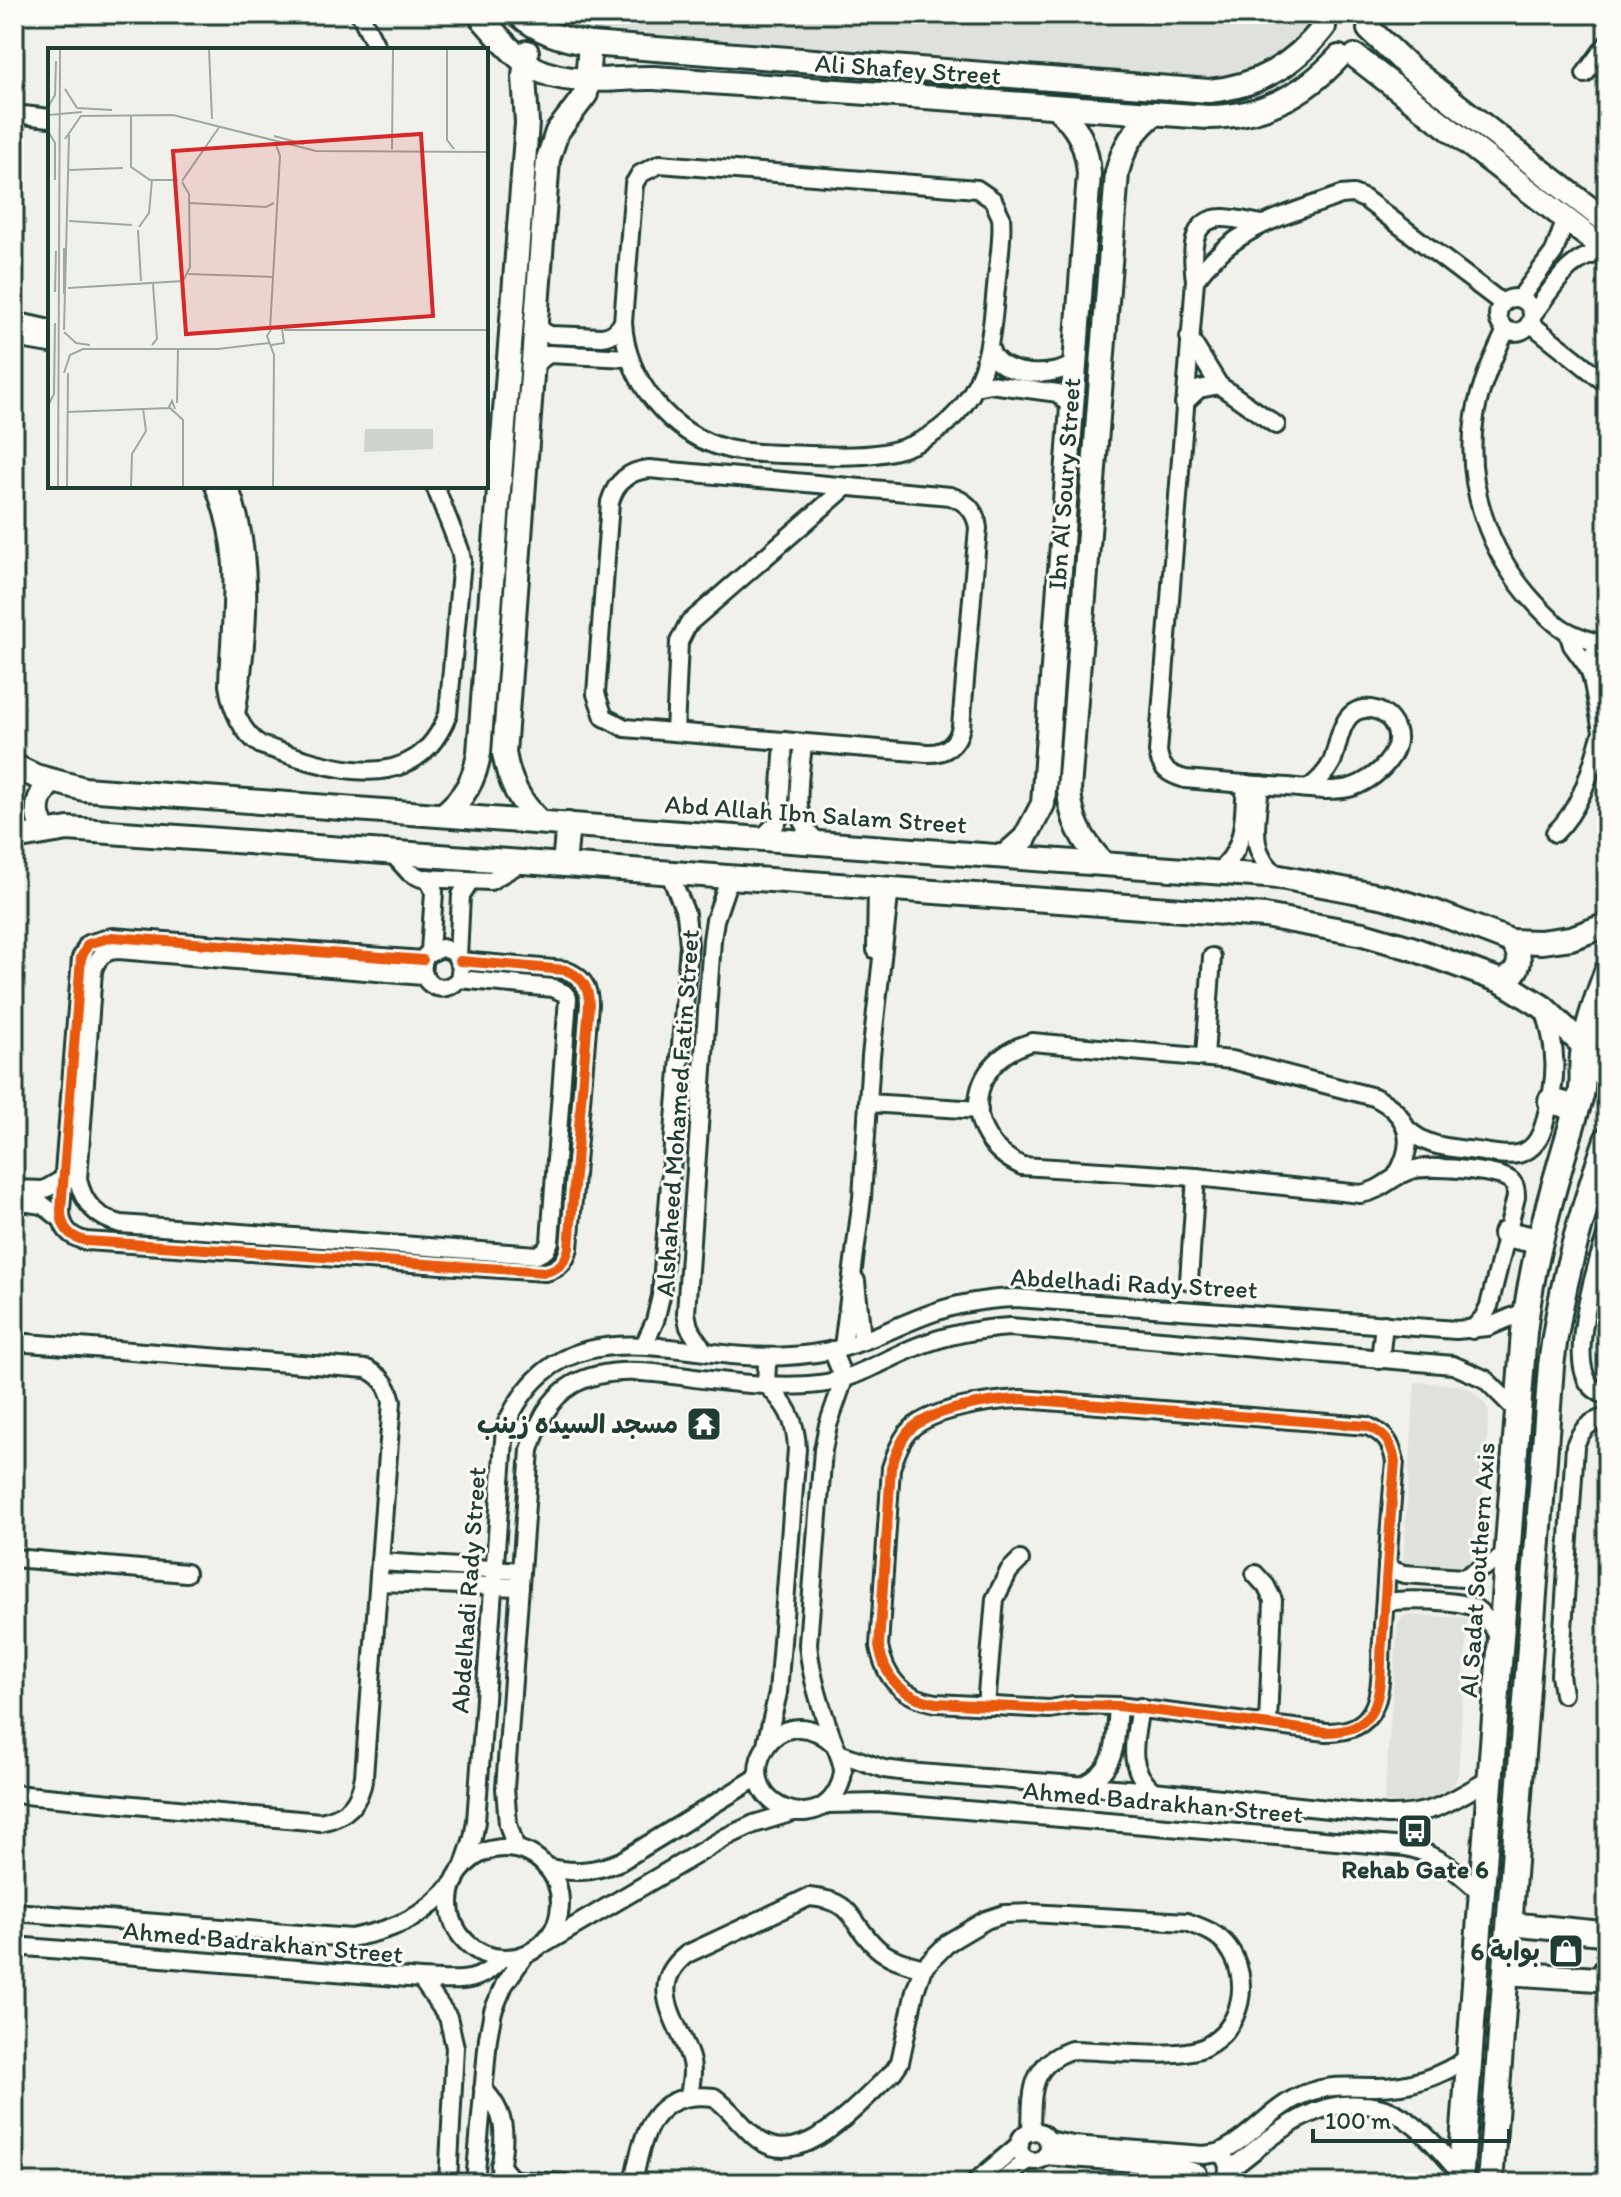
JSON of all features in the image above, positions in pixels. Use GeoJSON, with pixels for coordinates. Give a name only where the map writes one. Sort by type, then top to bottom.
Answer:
{"type":"FeatureCollection","features":[{"type":"Feature","properties":{"kind":"main road","name":"Al Sadat Southern Axis"},"geometry":{"type":"LineString","coordinates":[[1460,2178],[1526,1311],[1539,1241],[1584,1080],[1585,1047],[1592,1015],[1607,972]]}},
{"type":"Feature","properties":{"kind":"main road"},"geometry":{"type":"LineString","coordinates":[[1584,1080],[1607,1032]]}},
{"type":"Feature","properties":{"kind":"main road"},"geometry":{"type":"LineString","coordinates":[[1551,1101],[1577,1108]]}},
{"type":"Feature","properties":{"kind":"main road"},"geometry":{"type":"LineString","coordinates":[[1490,2183],[1555,1335],[1572,1247],[1607,1140]]}},
{"type":"Feature","properties":{"kind":"main road"},"geometry":{"type":"LineString","coordinates":[[1506,1234],[1539,1241]]}},
{"type":"Feature","properties":{"kind":"street"},"geometry":{"type":"LineString","coordinates":[[360,14],[377,48]]}},
{"type":"Feature","properties":{"kind":"street","name":"Ali Shafey Street"},"geometry":{"type":"LineString","coordinates":[[478,14],[525,62],[549,73],[588,80],[654,78],[1208,117],[1233,117],[1257,112],[1302,91],[1367,45],[1364,20]]}},
{"type":"Feature","properties":{"kind":"street","name":"Ali Shafey Street"},"geometry":{"type":"LineString","coordinates":[[518,14],[542,32],[590,44],[1209,91],[1242,86],[1274,73],[1310,45],[1329,20]]}},
{"type":"Feature","properties":{"kind":"street"},"geometry":{"type":"LineString","coordinates":[[1329,20],[1325,45],[1347,57],[1607,252]]}},
{"type":"Feature","properties":{"kind":"street"},"geometry":{"type":"LineString","coordinates":[[1364,20],[1410,68],[1607,222]]}},
{"type":"Feature","properties":{"kind":"street"},"geometry":{"type":"LineString","coordinates":[[443,815],[455,806],[472,782],[479,753],[527,123],[525,62],[531,45],[542,32]]}},
{"type":"Feature","properties":{"kind":"street"},"geometry":{"type":"LineString","coordinates":[[540,822],[515,791],[504,753],[551,144],[564,121],[586,94],[590,44]]}},
{"type":"Feature","properties":{"kind":"street"},"geometry":{"type":"LineString","coordinates":[[1585,74],[1607,44]]}},
{"type":"Feature","properties":{"kind":"street","name":"Ibn Al Soury Street"},"geometry":{"type":"LineString","coordinates":[[1006,855],[1033,827],[1043,804],[1089,174],[1088,155],[1076,128],[1057,108]]}},
{"type":"Feature","properties":{"kind":"street","name":"Ibn Al Soury Street"},"geometry":{"type":"LineString","coordinates":[[1103,863],[1081,836],[1070,805],[1069,790],[1117,173],[1121,155],[1141,125],[1155,113]]}},
{"type":"Feature","properties":{"kind":"street"},"geometry":{"type":"LineString","coordinates":[[14,114],[48,118]]}},
{"type":"Feature","properties":{"kind":"street"},"geometry":{"type":"LineString","coordinates":[[671,164],[967,188],[985,193],[998,208],[1002,227],[990,348],[975,387],[964,404],[944,425],[920,442],[902,449],[864,457],[749,452],[707,441],[670,418],[655,402],[628,358],[623,322],[634,184],[649,167],[671,164]]}},
{"type":"Feature","properties":{"kind":"street"},"geometry":{"type":"LineString","coordinates":[[1195,280],[1224,246],[1264,224],[1341,195],[1353,194],[1365,199],[1502,303]]}},
{"type":"Feature","properties":{"kind":"street"},"geometry":{"type":"LineString","coordinates":[[1520,298],[1554,252],[1566,219],[1579,200]]}},
{"type":"Feature","properties":{"kind":"street"},"geometry":{"type":"LineString","coordinates":[[1264,224],[1220,217],[1201,227],[1192,246],[1195,280],[1158,752],[1160,765],[1171,775],[1185,779],[1308,789],[1345,789],[1373,776],[1396,749],[1398,739],[1395,725],[1386,714],[1373,709],[1358,710],[1346,720],[1327,771],[1308,789]]}},
{"type":"Feature","properties":{"kind":"street"},"geometry":{"type":"LineString","coordinates":[[1607,252],[1585,256],[1571,265],[1532,319],[1517,333],[1506,330],[1498,317],[1502,303],[1520,298],[1526,302],[1532,319],[1607,384]]}},
{"type":"Feature","properties":{"kind":"street"},"geometry":{"type":"LineString","coordinates":[[14,321],[48,329]]}},
{"type":"Feature","properties":{"kind":"street"},"geometry":{"type":"LineString","coordinates":[[536,323],[551,335],[594,337],[609,336],[623,322]]}},
{"type":"Feature","properties":{"kind":"street"},"geometry":{"type":"LineString","coordinates":[[1506,330],[1482,383],[1475,419],[1473,455],[1477,491],[1487,527],[1501,558],[1520,587],[1544,613],[1568,632],[1607,647]]}},
{"type":"Feature","properties":{"kind":"street"},"geometry":{"type":"LineString","coordinates":[[1078,332],[1103,334]]}},
{"type":"Feature","properties":{"kind":"street"},"geometry":{"type":"LineString","coordinates":[[593,355],[594,337]]}},
{"type":"Feature","properties":{"kind":"street"},"geometry":{"type":"LineString","coordinates":[[1189,337],[1219,385],[1276,425]]}},
{"type":"Feature","properties":{"kind":"street"},"geometry":{"type":"LineString","coordinates":[[14,338],[48,344]]}},
{"type":"Feature","properties":{"kind":"street"},"geometry":{"type":"LineString","coordinates":[[990,348],[995,361],[1008,369],[1058,372],[1076,361]]}},
{"type":"Feature","properties":{"kind":"street"},"geometry":{"type":"LineString","coordinates":[[533,368],[549,354],[628,358]]}},
{"type":"Feature","properties":{"kind":"street"},"geometry":{"type":"LineString","coordinates":[[975,387],[990,384],[1058,393],[1072,408]]}},
{"type":"Feature","properties":{"kind":"street"},"geometry":{"type":"LineString","coordinates":[[1184,403],[1199,389],[1219,385]]}},
{"type":"Feature","properties":{"kind":"street"},"geometry":{"type":"LineString","coordinates":[[649,469],[950,496],[967,504],[973,511],[978,528],[960,733],[947,749],[934,753],[675,732],[617,726],[604,717],[597,702],[610,502],[617,485],[631,473],[649,469]]}},
{"type":"Feature","properties":{"kind":"street"},"geometry":{"type":"LineString","coordinates":[[675,732],[679,642],[684,629],[846,487]]}},
{"type":"Feature","properties":{"kind":"street"},"geometry":{"type":"LineString","coordinates":[[215,488],[238,542]]}},
{"type":"Feature","properties":{"kind":"street"},"geometry":{"type":"LineString","coordinates":[[229,488],[238,542],[228,685],[230,699],[247,734],[261,745],[339,770],[363,772],[408,763],[427,751],[440,734],[448,714],[462,560],[436,488]]}},
{"type":"Feature","properties":{"kind":"street"},"geometry":{"type":"LineString","coordinates":[[1058,600],[1083,602]]}},
{"type":"Feature","properties":{"kind":"street"},"geometry":{"type":"LineString","coordinates":[[1568,632],[1590,672],[1607,687]]}},
{"type":"Feature","properties":{"kind":"street"},"geometry":{"type":"LineString","coordinates":[[1555,833],[1578,805],[1604,724],[1590,672],[1594,653],[1607,647]]}},
{"type":"Feature","properties":{"kind":"street"},"geometry":{"type":"LineString","coordinates":[[762,838],[779,818],[784,741]]}},
{"type":"Feature","properties":{"kind":"street"},"geometry":{"type":"LineString","coordinates":[[803,743],[800,820],[812,838],[821,843]]}},
{"type":"Feature","properties":{"kind":"street","name":"Abd Allah Ibn Salam Street"},"geometry":{"type":"LineString","coordinates":[[14,766],[84,789],[1280,877],[1385,897],[1511,941],[1541,942],[1571,938],[1607,925]]}},
{"type":"Feature","properties":{"kind":"street"},"geometry":{"type":"LineString","coordinates":[[45,831],[38,818],[38,803],[43,791],[53,781]]}},
{"type":"Feature","properties":{"kind":"street"},"geometry":{"type":"LineString","coordinates":[[1218,871],[1233,857],[1242,838],[1253,785]]}},
{"type":"Feature","properties":{"kind":"street"},"geometry":{"type":"LineString","coordinates":[[1253,785],[1258,851],[1263,861],[1280,877]]}},
{"type":"Feature","properties":{"kind":"street"},"geometry":{"type":"LineString","coordinates":[[564,864],[568,824]]}},
{"type":"Feature","properties":{"kind":"street"},"geometry":{"type":"LineString","coordinates":[[14,838],[68,829],[1265,916],[1387,941],[1501,981],[1543,1007],[1585,1047]]}},
{"type":"Feature","properties":{"kind":"street"},"geometry":{"type":"LineString","coordinates":[[390,851],[409,872],[428,878],[490,881],[525,861]]}},
{"type":"Feature","properties":{"kind":"street","name":"Alshaheed Mohamed Fatin Street"},"geometry":{"type":"LineString","coordinates":[[644,1345],[655,1321],[661,1296],[689,945],[686,914],[669,872]]}},
{"type":"Feature","properties":{"kind":"street","name":"Alshaheed Mohamed Fatin Street"},"geometry":{"type":"LineString","coordinates":[[704,1351],[695,1340],[686,1313],[712,940],[715,920],[730,876]]}},
{"type":"Feature","properties":{"kind":"street"},"geometry":{"type":"LineString","coordinates":[[14,1201],[43,1205],[61,1219],[70,1235],[86,1241],[537,1255],[546,1250],[550,1241],[569,1005],[564,993],[553,988],[459,979],[449,987],[437,988],[425,963],[434,892],[428,878]]}},
{"type":"Feature","properties":{"kind":"street"},"geometry":{"type":"LineString","coordinates":[[459,979],[461,895],[470,881]]}},
{"type":"Feature","properties":{"kind":"street"},"geometry":{"type":"LineString","coordinates":[[475,2183],[493,2011],[504,1985],[531,1951],[551,1934],[559,1909],[556,1882],[546,1867],[516,1849],[487,1851],[459,1874],[451,1906],[458,1931],[476,1949],[501,1958],[531,1951],[726,1837],[793,1812],[810,1812],[826,1804],[838,1790],[843,1771],[810,1670],[808,1644],[823,1450],[844,1379],[838,1348],[854,1267],[879,975],[875,931],[883,887]]}},
{"type":"Feature","properties":{"kind":"street"},"geometry":{"type":"LineString","coordinates":[[1501,981],[1511,977],[1520,959],[1518,949],[1511,941]]}},
{"type":"Feature","properties":{"kind":"street"},"geometry":{"type":"LineString","coordinates":[[61,1219],[71,1179],[95,963],[112,950],[196,950],[425,963],[448,949],[459,959],[565,970],[581,979],[589,995],[567,1255],[559,1267],[552,1270],[282,1245],[121,1224],[100,1216],[92,1209],[71,1179]]}},
{"type":"Feature","properties":{"kind":"street"},"geometry":{"type":"LineString","coordinates":[[1205,1056],[1212,957]]}},
{"type":"Feature","properties":{"kind":"street"},"geometry":{"type":"LineString","coordinates":[[1406,1128],[1426,1143],[1506,1154],[1524,1152],[1535,1144],[1543,1130],[1555,1085],[1554,1053],[1543,1007]]}},
{"type":"Feature","properties":{"kind":"street"},"geometry":{"type":"LineString","coordinates":[[1396,1176],[1405,1162],[1409,1145],[1406,1128],[1399,1114],[1388,1103],[1232,1060],[1032,1042],[1006,1053],[986,1073],[980,1091],[982,1128],[991,1145],[1005,1158],[1022,1166],[1196,1177],[1361,1194],[1375,1192],[1396,1176],[1421,1168],[1435,1167],[1503,1177],[1512,1182],[1516,1192],[1489,1306],[1472,1330]]}},
{"type":"Feature","properties":{"kind":"street"},"geometry":{"type":"LineString","coordinates":[[868,1103],[979,1110]]}},
{"type":"Feature","properties":{"kind":"street"},"geometry":{"type":"LineString","coordinates":[[561,1105],[581,1106]]}},
{"type":"Feature","properties":{"kind":"street"},"geometry":{"type":"LineString","coordinates":[[558,1140],[578,1141]]}},
{"type":"Feature","properties":{"kind":"street"},"geometry":{"type":"LineString","coordinates":[[1503,1177],[1506,1154]]}},
{"type":"Feature","properties":{"kind":"street"},"geometry":{"type":"LineString","coordinates":[[1189,1281],[1196,1177]]}},
{"type":"Feature","properties":{"kind":"street"},"geometry":{"type":"LineString","coordinates":[[14,1189],[44,1190],[71,1179]]}},
{"type":"Feature","properties":{"kind":"street"},"geometry":{"type":"LineString","coordinates":[[1607,1233],[1590,1290],[1582,1363],[1587,1380],[1607,1396]]}},
{"type":"Feature","properties":{"kind":"street"},"geometry":{"type":"LineString","coordinates":[[854,1267],[861,1307],[862,1339]]}},
{"type":"Feature","properties":{"kind":"street","name":"Abdelhadi Rady Street"},"geometry":{"type":"LineString","coordinates":[[459,1874],[476,1821],[505,1427],[514,1405],[528,1386],[544,1369],[564,1357],[615,1344],[771,1357],[838,1348],[961,1304],[1016,1298],[1472,1330],[1488,1327],[1526,1311]]}},
{"type":"Feature","properties":{"kind":"street"},"geometry":{"type":"LineString","coordinates":[[1380,1360],[1384,1324]]}},
{"type":"Feature","properties":{"kind":"street","name":"Abdelhadi Rady Street"},"geometry":{"type":"LineString","coordinates":[[516,1849],[508,1824],[505,1788],[530,1450],[537,1425],[552,1403],[571,1386],[594,1376],[651,1373],[792,1386],[844,1379],[948,1336],[1010,1327],[1453,1365],[1485,1379],[1517,1411]]}},
{"type":"Feature","properties":{"kind":"street"},"geometry":{"type":"LineString","coordinates":[[14,1342],[367,1369],[380,1376],[392,1401],[364,1776],[356,1803],[346,1813],[320,1822],[14,1794]]}},
{"type":"Feature","properties":{"kind":"street"},"geometry":{"type":"LineString","coordinates":[[583,1350],[594,1376]]}},
{"type":"Feature","properties":{"kind":"street"},"geometry":{"type":"LineString","coordinates":[[771,1357],[767,1364],[766,1384],[790,1411],[797,1429],[797,1449],[778,1693],[766,1744],[759,1759],[758,1777],[764,1793],[776,1806],[793,1812]]}},
{"type":"Feature","properties":{"kind":"street"},"geometry":{"type":"LineString","coordinates":[[1022,1399],[1367,1426],[1382,1432],[1392,1445],[1395,1461],[1378,1693],[1373,1710],[1361,1724],[1344,1732],[1140,1707],[1073,1705],[1050,1709],[986,1706],[918,1700],[896,1685],[882,1663],[879,1646],[891,1468],[897,1449],[908,1431],[926,1419],[985,1402],[1022,1399]]}},
{"type":"Feature","properties":{"kind":"street"},"geometry":{"type":"LineString","coordinates":[[1563,1694],[1560,1675],[1575,1446],[1579,1433],[1588,1425],[1607,1417]]}},
{"type":"Feature","properties":{"kind":"street"},"geometry":{"type":"LineString","coordinates":[[1387,1565],[1404,1574],[1469,1577],[1507,1555]]}},
{"type":"Feature","properties":{"kind":"street"},"geometry":{"type":"LineString","coordinates":[[14,1558],[186,1573]]}},
{"type":"Feature","properties":{"kind":"street"},"geometry":{"type":"LineString","coordinates":[[986,1706],[995,1599],[1001,1584],[1020,1560]]}},
{"type":"Feature","properties":{"kind":"street"},"geometry":{"type":"LineString","coordinates":[[380,1562],[492,1578]]}},
{"type":"Feature","properties":{"kind":"street"},"geometry":{"type":"LineString","coordinates":[[1255,1574],[1273,1600],[1268,1724]]}},
{"type":"Feature","properties":{"kind":"street"},"geometry":{"type":"LineString","coordinates":[[1402,1600],[1404,1574]]}},
{"type":"Feature","properties":{"kind":"street"},"geometry":{"type":"LineString","coordinates":[[1467,1605],[1469,1577]]}},
{"type":"Feature","properties":{"kind":"street"},"geometry":{"type":"LineString","coordinates":[[379,1582],[520,1579]]}},
{"type":"Feature","properties":{"kind":"street"},"geometry":{"type":"LineString","coordinates":[[1385,1603],[1402,1600],[1467,1605],[1480,1612],[1500,1638]]}},
{"type":"Feature","properties":{"kind":"street"},"geometry":{"type":"LineString","coordinates":[[1084,1785],[1098,1779],[1108,1767],[1113,1753],[1118,1706]]}},
{"type":"Feature","properties":{"kind":"street"},"geometry":{"type":"LineString","coordinates":[[1140,1707],[1135,1768],[1142,1781],[1153,1791]]}},
{"type":"Feature","properties":{"kind":"street"},"geometry":{"type":"LineString","coordinates":[[766,1744],[778,1733],[793,1728],[809,1728],[823,1734],[837,1749]]}},
{"type":"Feature","properties":{"kind":"street","name":"Ahmed Badrakhan Street"},"geometry":{"type":"LineString","coordinates":[[837,1749],[884,1769],[907,1772],[1153,1791],[1387,1815],[1415,1816],[1445,1804],[1490,1779]]}},
{"type":"Feature","properties":{"kind":"street"},"geometry":{"type":"LineString","coordinates":[[546,1867],[585,1872],[613,1865],[758,1777]]}},
{"type":"Feature","properties":{"kind":"street","name":"Ahmed Badrakhan Street"},"geometry":{"type":"LineString","coordinates":[[826,1804],[883,1803],[1406,1847],[1428,1852],[1447,1863],[1481,1893]]}},
{"type":"Feature","properties":{"kind":"street","name":"Ahmed Badrakhan Street"},"geometry":{"type":"LineString","coordinates":[[14,1912],[351,1938],[383,1931],[411,1919],[438,1902],[459,1874]]}},
{"type":"Feature","properties":{"kind":"street"},"geometry":{"type":"LineString","coordinates":[[689,2096],[692,2068],[667,2004],[666,1986],[669,1973],[687,1954],[809,1897],[823,1898],[848,1909],[877,1948],[889,1956],[923,1968]]}},
{"type":"Feature","properties":{"kind":"street"},"geometry":{"type":"LineString","coordinates":[[633,2183],[639,2150],[652,2119],[674,2102],[689,2096],[714,2097],[760,2141],[772,2147],[786,2149],[802,2146],[820,2137],[893,2072],[900,2062],[923,1968],[949,1942],[967,1930],[1004,1914],[1031,1913],[1187,1922],[1210,1930],[1228,1946],[1239,1967],[1242,1990],[1237,2013],[1224,2033],[1204,2047],[1181,2053],[1071,2050],[1056,2055],[1044,2065],[1036,2078],[1021,2153],[1028,2160],[1037,2161],[1047,2148],[1073,2145],[1211,2154],[1228,2163],[1223,2176]]}},
{"type":"Feature","properties":{"kind":"street"},"geometry":{"type":"LineString","coordinates":[[1508,1929],[1607,1941]]}},
{"type":"Feature","properties":{"kind":"street","name":"Ahmed Badrakhan Street"},"geometry":{"type":"LineString","coordinates":[[14,1946],[421,1979],[467,1980],[481,1977],[493,1969],[501,1958]]}},
{"type":"Feature","properties":{"kind":"street"},"geometry":{"type":"LineString","coordinates":[[1506,1969],[1597,1979],[1602,1978],[1606,1971]]}},
{"type":"Feature","properties":{"kind":"street"},"geometry":{"type":"LineString","coordinates":[[421,1979],[448,2017],[455,2047],[448,2183]]}},
{"type":"Feature","properties":{"kind":"street"},"geometry":{"type":"LineString","coordinates":[[1203,2178],[1197,2166],[1211,2154],[1242,2140],[1288,2101],[1323,2088],[1390,2087],[1419,2083],[1469,2057]]}},
{"type":"Feature","properties":{"kind":"street"},"geometry":{"type":"LineString","coordinates":[[1355,2104],[1357,2086]]}},
{"type":"Feature","properties":{"kind":"street"},"geometry":{"type":"LineString","coordinates":[[1387,2108],[1390,2087]]}},
{"type":"Feature","properties":{"kind":"street"},"geometry":{"type":"LineString","coordinates":[[483,2089],[497,2103],[502,2116],[499,2183]]}},
{"type":"Feature","properties":{"kind":"street"},"geometry":{"type":"LineString","coordinates":[[1223,2176],[1314,2110],[1345,2103],[1387,2108],[1418,2129],[1460,2178]]}},
{"type":"Feature","properties":{"kind":"street"},"geometry":{"type":"LineString","coordinates":[[974,2183],[1025,2138],[1041,2132],[1047,2148]]}},
{"type":"Feature","properties":{"kind":"street"},"geometry":{"type":"LineString","coordinates":[[1047,2148],[1174,2166],[1203,2178]]}},
{"type":"Feature","properties":{"kind":"street"},"geometry":{"type":"LineString","coordinates":[[1000,2183],[1028,2160]]}},
{"type":"Feature","properties":{"kind":"street"},"geometry":{"type":"LineString","coordinates":[[500,2165],[517,2180],[564,2183]]}},
{"type":"Feature","properties":{"kind":"shaded area"},"geometry":{"type":"Polygon","coordinates":[[[531,14],[1320,14],[1314,29],[1292,54],[1235,81],[1109,75],[589,35],[539,22],[531,14]]]}},
{"type":"Feature","properties":{"kind":"shaded area"},"geometry":{"type":"Polygon","coordinates":[[[1415,1382],[1469,1388],[1486,1405],[1489,1413],[1482,1506],[1477,1506],[1469,1568],[1410,1571],[1403,1565],[1415,1382]]]}},
{"type":"Feature","properties":{"kind":"shaded area"},"geometry":{"type":"Polygon","coordinates":[[[1405,1615],[1468,1618],[1458,1775],[1455,1783],[1438,1797],[1412,1804],[1384,1802],[1398,1622],[1405,1615]]]}},
{"type":"Feature","properties":{"kind":"cycle path"},"geometry":{"type":"LineString","coordinates":[[423,960],[112,937],[88,944],[81,958],[61,1210],[67,1230],[86,1241],[545,1272],[558,1267],[569,1248],[588,992],[580,979],[565,970],[460,961]]}},
{"type":"Feature","properties":{"kind":"cycle path"},"geometry":{"type":"LineString","coordinates":[[1022,1399],[1367,1426],[1383,1436],[1395,1461],[1380,1684],[1373,1709],[1365,1721],[1347,1730],[1326,1732],[1118,1706],[1073,1705],[1050,1709],[936,1703],[914,1696],[897,1685],[886,1668],[879,1646],[891,1468],[898,1450],[907,1433],[929,1418],[977,1404],[1022,1399]]}},
{"type":"Feature","properties":{"kind":"place","name":"مسجد السيده زينب"},"geometry":{"type":"Point","coordinates":[704,1424]}},
{"type":"Feature","properties":{"kind":"place","name":"Rehab Gate 6"},"geometry":{"type":"Point","coordinates":[1415,1831]}},
{"type":"Feature","properties":{"kind":"place","name":"بوابة 6"},"geometry":{"type":"Point","coordinates":[1566,1951]}}]}
